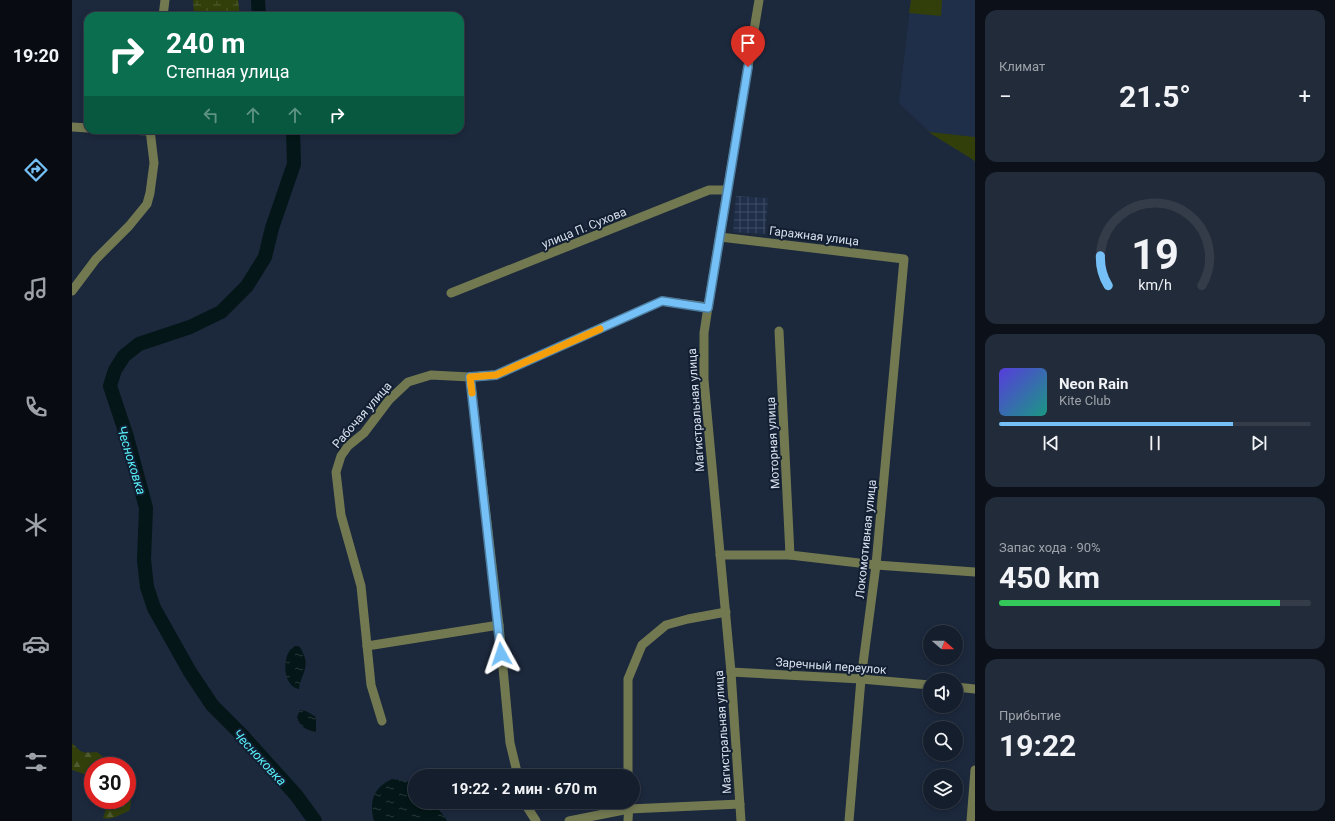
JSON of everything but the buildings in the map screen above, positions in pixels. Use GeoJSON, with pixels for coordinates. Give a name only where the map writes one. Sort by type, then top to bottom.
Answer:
{"type":"FeatureCollection","features":[{"type":"Feature","properties":{"kind":"street"},"geometry":{"type":"LineString","coordinates":[[164,12],[165,0]]}},
{"type":"Feature","properties":{"kind":"street","name":"Магистральная улица"},"geometry":{"type":"LineString","coordinates":[[741,821],[726,612],[704,380],[704,333],[759,0]]}},
{"type":"Feature","properties":{"kind":"street"},"geometry":{"type":"LineString","coordinates":[[72,127],[84,128]]}},
{"type":"Feature","properties":{"kind":"street"},"geometry":{"type":"LineString","coordinates":[[72,291],[96,259],[129,226],[147,204],[154,162],[150,134]]}},
{"type":"Feature","properties":{"kind":"street","name":"улица П. Сухова"},"geometry":{"type":"LineString","coordinates":[[451,294],[709,190],[727,190]]}},
{"type":"Feature","properties":{"kind":"street","name":"Гаражная улица"},"geometry":{"type":"LineString","coordinates":[[720,237],[904,259]]}},
{"type":"Feature","properties":{"kind":"street","name":"Локомотивная улица"},"geometry":{"type":"LineString","coordinates":[[849,821],[862,679],[876,565],[904,259]]}},
{"type":"Feature","properties":{"kind":"street","name":"Рабочая улица"},"geometry":{"type":"LineString","coordinates":[[382,721],[371,685],[361,586],[341,515],[336,472],[341,456],[348,446],[364,433],[389,400],[408,382],[430,375],[470,377],[496,375],[662,301],[708,308]]}},
{"type":"Feature","properties":{"kind":"street","name":"Моторная улица"},"geometry":{"type":"LineString","coordinates":[[779,331],[790,554]]}},
{"type":"Feature","properties":{"kind":"street"},"geometry":{"type":"LineString","coordinates":[[470,377],[499,625],[510,743],[516,769]]}},
{"type":"Feature","properties":{"kind":"street"},"geometry":{"type":"LineString","coordinates":[[720,556],[790,554],[876,565],[975,572]]}},
{"type":"Feature","properties":{"kind":"street"},"geometry":{"type":"LineString","coordinates":[[628,769],[628,679],[642,645],[666,625],[688,619],[726,612]]}},
{"type":"Feature","properties":{"kind":"street"},"geometry":{"type":"LineString","coordinates":[[367,646],[499,625]]}},
{"type":"Feature","properties":{"kind":"street","name":"Заречный переулок"},"geometry":{"type":"LineString","coordinates":[[731,672],[862,679],[923,684]]}},
{"type":"Feature","properties":{"kind":"street"},"geometry":{"type":"LineString","coordinates":[[963,688],[975,689]]}},
{"type":"Feature","properties":{"kind":"street"},"geometry":{"type":"LineString","coordinates":[[971,821],[975,770]]}},
{"type":"Feature","properties":{"kind":"street"},"geometry":{"type":"LineString","coordinates":[[640,806],[740,804]]}},
{"type":"Feature","properties":{"kind":"street"},"geometry":{"type":"LineString","coordinates":[[528,809],[536,821]]}},
{"type":"Feature","properties":{"kind":"street"},"geometry":{"type":"LineString","coordinates":[[569,821],[617,809]]}},
{"type":"Feature","properties":{"kind":"street"},"geometry":{"type":"LineString","coordinates":[[628,821],[629,809]]}},
{"type":"Feature","properties":{"kind":"shaded area"},"geometry":{"type":"Polygon","coordinates":[[[911,0],[975,0],[975,161],[933,135],[899,103],[911,0]]]}},
{"type":"Feature","properties":{"kind":"shaded area"},"geometry":{"type":"Polygon","coordinates":[[[736,196],[768,198],[765,234],[733,232],[736,196]]]}},
{"type":"Feature","properties":{"kind":"green space"},"geometry":{"type":"Polygon","coordinates":[[[193,0],[238,0],[240,12],[194,12],[193,0]]]}},
{"type":"Feature","properties":{"kind":"green space"},"geometry":{"type":"Polygon","coordinates":[[[911,0],[942,0],[941,16],[909,13],[911,0]]]}},
{"type":"Feature","properties":{"kind":"green space"},"geometry":{"type":"Polygon","coordinates":[[[929,132],[975,137],[975,161],[933,135],[929,132]]]}},
{"type":"Feature","properties":{"kind":"green space"},"geometry":{"type":"Polygon","coordinates":[[[72,743],[83,752],[97,752],[103,757],[84,757],[84,774],[72,770],[72,743]]]}},
{"type":"Feature","properties":{"kind":"green space"},"geometry":{"type":"Polygon","coordinates":[[[106,809],[130,809],[129,811],[113,818],[103,818],[106,809]]]}},
{"type":"Feature","properties":{"kind":"water"},"geometry":{"type":"Polygon","coordinates":[[[295,646],[301,649],[306,662],[299,689],[290,684],[287,679],[285,667],[287,655],[295,646]]]}},
{"type":"Feature","properties":{"kind":"water"},"geometry":{"type":"Polygon","coordinates":[[[300,710],[306,711],[316,717],[316,732],[302,726],[297,717],[300,710]]]}},
{"type":"Feature","properties":{"kind":"water"},"geometry":{"type":"Polygon","coordinates":[[[392,779],[408,782],[408,809],[437,809],[444,815],[447,821],[374,821],[372,801],[380,787],[392,779]]]}},
{"type":"Feature","properties":{"kind":"waterway","name":"Чесноковка"},"geometry":{"type":"LineString","coordinates":[[258,0],[259,12]]}},
{"type":"Feature","properties":{"kind":"waterway","name":"Чесноковка"},"geometry":{"type":"LineString","coordinates":[[293,134],[294,164],[272,228],[265,257],[247,286],[221,312],[190,327],[139,344],[124,356],[115,370],[110,386],[127,437],[146,508],[144,560],[147,587],[154,608],[190,672],[212,705],[241,734],[296,795],[315,821]]}},
{"type":"Feature","properties":{"kind":"slow traffic"},"geometry":{"type":"LineString","coordinates":[[472,393],[470,377],[496,375],[600,329]]}},
{"type":"Feature","properties":{"kind":"route"},"geometry":{"type":"LineString","coordinates":[[501,654],[499,625],[470,377],[496,375],[662,301],[708,308],[748,67]]}}]}
